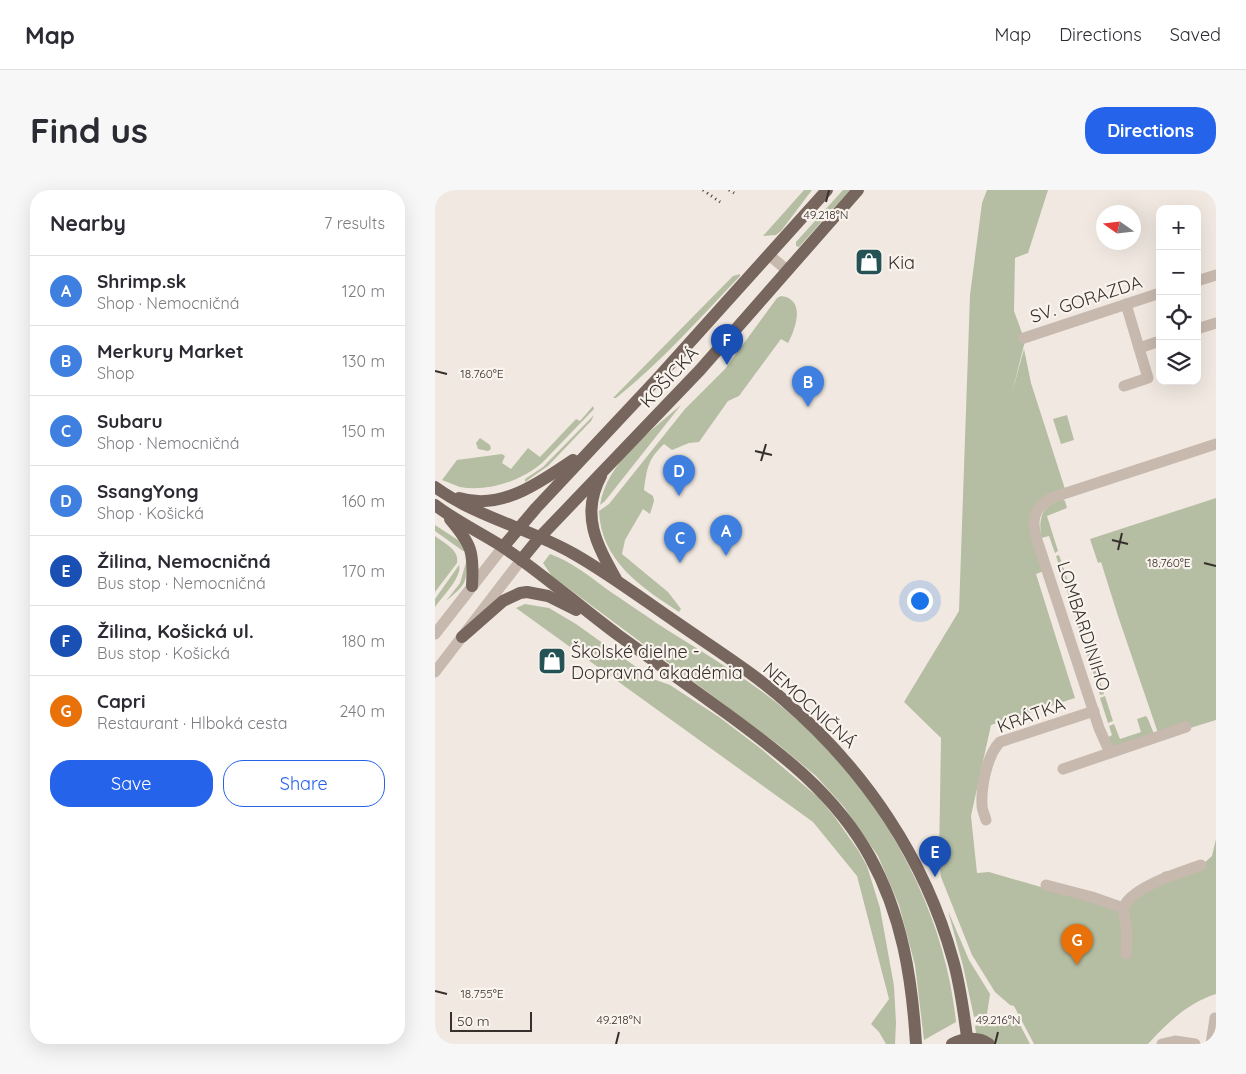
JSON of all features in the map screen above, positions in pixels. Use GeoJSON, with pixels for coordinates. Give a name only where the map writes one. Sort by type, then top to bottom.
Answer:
{"type":"FeatureCollection","features":[{"type":"Feature","properties":{"kind":"main road","name":"KOŠICKÁ"},"geometry":{"type":"LineString","coordinates":[[503,547],[517,529],[656,380],[827,190]]}},
{"type":"Feature","properties":{"kind":"main road","name":"KOŠICKÁ"},"geometry":{"type":"LineString","coordinates":[[521,560],[539,538],[700,370],[859,190]]}},
{"type":"Feature","properties":{"kind":"main road"},"geometry":{"type":"LineString","coordinates":[[439,490],[465,500],[482,501],[513,495],[530,489],[591,448]]}},
{"type":"Feature","properties":{"kind":"main road"},"geometry":{"type":"LineString","coordinates":[[605,468],[598,482],[594,498],[592,522],[596,541],[617,582]]}},
{"type":"Feature","properties":{"kind":"main road","name":"NEMOCNIČNÁ"},"geometry":{"type":"LineString","coordinates":[[439,490],[465,506],[574,554],[747,671],[784,700],[824,737],[865,784],[903,841],[934,904],[953,961],[968,1044]]}},
{"type":"Feature","properties":{"kind":"main road"},"geometry":{"type":"LineString","coordinates":[[439,508],[521,560],[598,620],[782,756],[820,789],[840,811],[870,857],[892,906],[903,943],[909,976],[916,1042]]}},
{"type":"Feature","properties":{"kind":"main road"},"geometry":{"type":"LineString","coordinates":[[439,508],[465,536],[469,544],[473,560],[472,586]]}},
{"type":"Feature","properties":{"kind":"main road"},"geometry":{"type":"LineString","coordinates":[[462,637],[503,601],[520,593],[527,592],[547,596],[598,620]]}},
{"type":"Feature","properties":{"kind":"main road"},"geometry":{"type":"LineString","coordinates":[[952,1044],[957,1041],[973,1038],[983,1040],[989,1044]]}},
{"type":"Feature","properties":{"kind":"street"},"geometry":{"type":"LineString","coordinates":[[769,255],[787,270]]}},
{"type":"Feature","properties":{"kind":"street"},"geometry":{"type":"LineString","coordinates":[[1201,280],[1216,275]]}},
{"type":"Feature","properties":{"kind":"street","name":"SV. GORAZDA"},"geometry":{"type":"LineString","coordinates":[[1024,338],[1156,294]]}},
{"type":"Feature","properties":{"kind":"street"},"geometry":{"type":"LineString","coordinates":[[1124,386],[1148,378],[1127,304]]}},
{"type":"Feature","properties":{"kind":"street"},"geometry":{"type":"LineString","coordinates":[[1201,328],[1216,322]]}},
{"type":"Feature","properties":{"kind":"street"},"geometry":{"type":"LineString","coordinates":[[1139,348],[1156,342]]}},
{"type":"Feature","properties":{"kind":"street","name":"LOMBARDINIHO"},"geometry":{"type":"LineString","coordinates":[[1110,753],[1094,711],[1033,526],[1038,508],[1051,498],[1216,444]]}},
{"type":"Feature","properties":{"kind":"street"},"geometry":{"type":"LineString","coordinates":[[435,634],[503,547]]}},
{"type":"Feature","properties":{"kind":"street"},"geometry":{"type":"LineString","coordinates":[[435,672],[521,560]]}},
{"type":"Feature","properties":{"kind":"street","name":"KRÁTKA"},"geometry":{"type":"LineString","coordinates":[[986,820],[982,807],[983,792],[989,757],[994,748],[1000,742],[1094,711]]}},
{"type":"Feature","properties":{"kind":"street"},"geometry":{"type":"LineString","coordinates":[[1063,769],[1186,727]]}},
{"type":"Feature","properties":{"kind":"street"},"geometry":{"type":"LineString","coordinates":[[1126,954],[1127,934],[1123,908],[1126,901],[1152,883],[1201,865]]}},
{"type":"Feature","properties":{"kind":"street"},"geometry":{"type":"LineString","coordinates":[[1046,886],[1092,897],[1123,908]]}},
{"type":"Feature","properties":{"kind":"street"},"geometry":{"type":"LineString","coordinates":[[1211,1044],[1215,1018]]}},
{"type":"Feature","properties":{"kind":"street"},"geometry":{"type":"LineString","coordinates":[[1162,1044],[1175,1041],[1195,1044]]}},
{"type":"Feature","properties":{"kind":"green space"},"geometry":{"type":"Polygon","coordinates":[[[804,190],[812,190],[781,231],[776,235],[763,236],[804,190]]]}},
{"type":"Feature","properties":{"kind":"green space"},"geometry":{"type":"Polygon","coordinates":[[[843,190],[850,190],[799,247],[796,246],[796,242],[843,190]]]}},
{"type":"Feature","properties":{"kind":"green space"},"geometry":{"type":"Polygon","coordinates":[[[987,190],[1048,190],[1028,253],[1015,258],[1014,311],[1025,341],[1012,393],[1024,349],[1031,383],[1065,489],[1037,505],[1044,571],[1036,574],[1075,698],[991,725],[971,816],[977,873],[989,872],[1120,910],[1153,887],[1163,872],[1203,864],[1212,856],[1216,839],[1216,994],[1187,1008],[1163,1028],[1148,1044],[1034,1044],[1014,1006],[1010,1005],[995,992],[972,955],[941,877],[939,860],[941,738],[904,702],[959,611],[970,295],[982,203],[987,190]]]}},
{"type":"Feature","properties":{"kind":"green space"},"geometry":{"type":"Polygon","coordinates":[[[740,274],[664,355],[633,384],[616,398],[613,398],[733,276],[740,274]]]}},
{"type":"Feature","properties":{"kind":"green space"},"geometry":{"type":"Polygon","coordinates":[[[781,296],[789,298],[794,302],[796,308],[796,322],[788,343],[781,339],[739,396],[728,401],[699,442],[689,443],[672,450],[664,444],[649,464],[644,490],[653,496],[654,501],[650,514],[643,509],[625,540],[622,554],[668,592],[681,609],[679,612],[651,593],[625,571],[607,544],[601,529],[599,511],[609,504],[685,409],[725,369],[777,298],[781,296]]]}},
{"type":"Feature","properties":{"kind":"green space"},"geometry":{"type":"Polygon","coordinates":[[[681,405],[600,505],[604,489],[611,475],[631,449],[681,405]]]}},
{"type":"Feature","properties":{"kind":"green space"},"geometry":{"type":"Polygon","coordinates":[[[593,406],[594,409],[542,463],[514,480],[504,484],[471,488],[460,487],[442,480],[457,460],[502,454],[505,456],[502,463],[511,469],[528,448],[540,457],[576,419],[580,421],[593,406]]]}},
{"type":"Feature","properties":{"kind":"green space"},"geometry":{"type":"Polygon","coordinates":[[[594,415],[591,421],[548,466],[525,482],[525,479],[543,467],[594,415]]]}},
{"type":"Feature","properties":{"kind":"green space"},"geometry":{"type":"Polygon","coordinates":[[[1067,415],[1074,440],[1061,444],[1053,419],[1067,415]]]}},
{"type":"Feature","properties":{"kind":"green space"},"geometry":{"type":"Polygon","coordinates":[[[480,438],[490,445],[491,449],[488,451],[478,449],[476,443],[480,438]]]}},
{"type":"Feature","properties":{"kind":"green space"},"geometry":{"type":"Polygon","coordinates":[[[1216,498],[1216,720],[1187,729],[1158,733],[1101,562],[1098,563],[1090,539],[1216,498]]]}},
{"type":"Feature","properties":{"kind":"green space"},"geometry":{"type":"Polygon","coordinates":[[[1062,499],[1065,501],[1067,508],[1047,516],[1058,551],[1055,553],[1049,536],[1041,538],[1040,525],[1042,514],[1045,510],[1062,499]]]}},
{"type":"Feature","properties":{"kind":"green space"},"geometry":{"type":"Polygon","coordinates":[[[435,525],[461,542],[465,551],[435,531],[435,525]]]}},
{"type":"Feature","properties":{"kind":"green space"},"geometry":{"type":"Polygon","coordinates":[[[435,536],[454,551],[457,563],[435,592],[435,536]]]}},
{"type":"Feature","properties":{"kind":"green space"},"geometry":{"type":"Polygon","coordinates":[[[550,554],[580,570],[658,624],[746,680],[795,718],[826,748],[854,781],[880,817],[903,855],[923,895],[938,937],[949,979],[956,1022],[924,1040],[915,965],[899,905],[878,856],[844,807],[816,776],[780,746],[551,575],[543,563],[550,554]]]}},
{"type":"Feature","properties":{"kind":"green space"},"geometry":{"type":"Polygon","coordinates":[[[1059,555],[1068,581],[1064,582],[1056,556],[1059,555]]]}},
{"type":"Feature","properties":{"kind":"green space"},"geometry":{"type":"Polygon","coordinates":[[[467,559],[464,583],[446,601],[460,583],[467,559]]]}},
{"type":"Feature","properties":{"kind":"green space"},"geometry":{"type":"Polygon","coordinates":[[[459,565],[458,575],[435,607],[435,599],[459,565]]]}},
{"type":"Feature","properties":{"kind":"green space"},"geometry":{"type":"Polygon","coordinates":[[[1068,583],[1077,609],[1073,611],[1065,584],[1068,583]]]}},
{"type":"Feature","properties":{"kind":"green space"},"geometry":{"type":"Polygon","coordinates":[[[525,604],[549,608],[576,624],[653,679],[670,685],[719,717],[760,748],[819,798],[858,850],[867,866],[880,908],[894,986],[895,1044],[886,1044],[879,1032],[871,1024],[889,999],[857,876],[813,822],[516,608],[525,604]]]}},
{"type":"Feature","properties":{"kind":"green space"},"geometry":{"type":"Polygon","coordinates":[[[1077,611],[1086,637],[1082,639],[1074,613],[1077,611]]]}},
{"type":"Feature","properties":{"kind":"green space"},"geometry":{"type":"Polygon","coordinates":[[[1087,640],[1095,666],[1091,667],[1083,641],[1087,640]]]}},
{"type":"Feature","properties":{"kind":"green space"},"geometry":{"type":"Polygon","coordinates":[[[1096,668],[1104,694],[1100,695],[1092,669],[1096,668]]]}},
{"type":"Feature","properties":{"kind":"green space"},"geometry":{"type":"Polygon","coordinates":[[[1105,696],[1113,721],[1108,723],[1100,698],[1105,696]]]}},
{"type":"Feature","properties":{"kind":"green space"},"geometry":{"type":"Polygon","coordinates":[[[1146,716],[1154,734],[1120,746],[1112,746],[1107,738],[1112,735],[1109,726],[1114,724],[1120,739],[1141,732],[1137,719],[1146,716]]]}},
{"type":"Feature","properties":{"kind":"green space"},"geometry":{"type":"Polygon","coordinates":[[[948,911],[969,960],[990,994],[987,1014],[974,1017],[948,911]]]}},
{"type":"Feature","properties":{"kind":"green space"},"geometry":{"type":"Polygon","coordinates":[[[1010,1018],[1018,1021],[1030,1044],[997,1044],[986,1036],[976,1033],[975,1026],[1010,1018]]]}},
{"type":"Feature","properties":{"kind":"railway"},"geometry":{"type":"LineString","coordinates":[[703,190],[720,202]]}},
{"type":"Feature","properties":{"kind":"railway"},"geometry":{"type":"LineString","coordinates":[[729,190],[734,193]]}},
{"type":"Feature","properties":{"kind":"place","name":"Kia"},"geometry":{"type":"Point","coordinates":[869,262]}},
{"type":"Feature","properties":{"kind":"place","name":"Žilina, Košická ul."},"geometry":{"type":"Point","coordinates":[727,365]}},
{"type":"Feature","properties":{"kind":"place","name":"Merkury Market"},"geometry":{"type":"Point","coordinates":[808,407]}},
{"type":"Feature","properties":{"kind":"place","name":"SsangYong"},"geometry":{"type":"Point","coordinates":[679,496]}},
{"type":"Feature","properties":{"kind":"place","name":"Shrimp.sk"},"geometry":{"type":"Point","coordinates":[726,556]}},
{"type":"Feature","properties":{"kind":"place","name":"Subaru"},"geometry":{"type":"Point","coordinates":[680,563]}},
{"type":"Feature","properties":{"kind":"place","name":"Školské dielne - Dopravná akadémia"},"geometry":{"type":"Point","coordinates":[552,661]}},
{"type":"Feature","properties":{"kind":"place","name":"Žilina, Nemocničná"},"geometry":{"type":"Point","coordinates":[935,877]}},
{"type":"Feature","properties":{"kind":"place","name":"Capri"},"geometry":{"type":"Point","coordinates":[1077,965]}}]}
